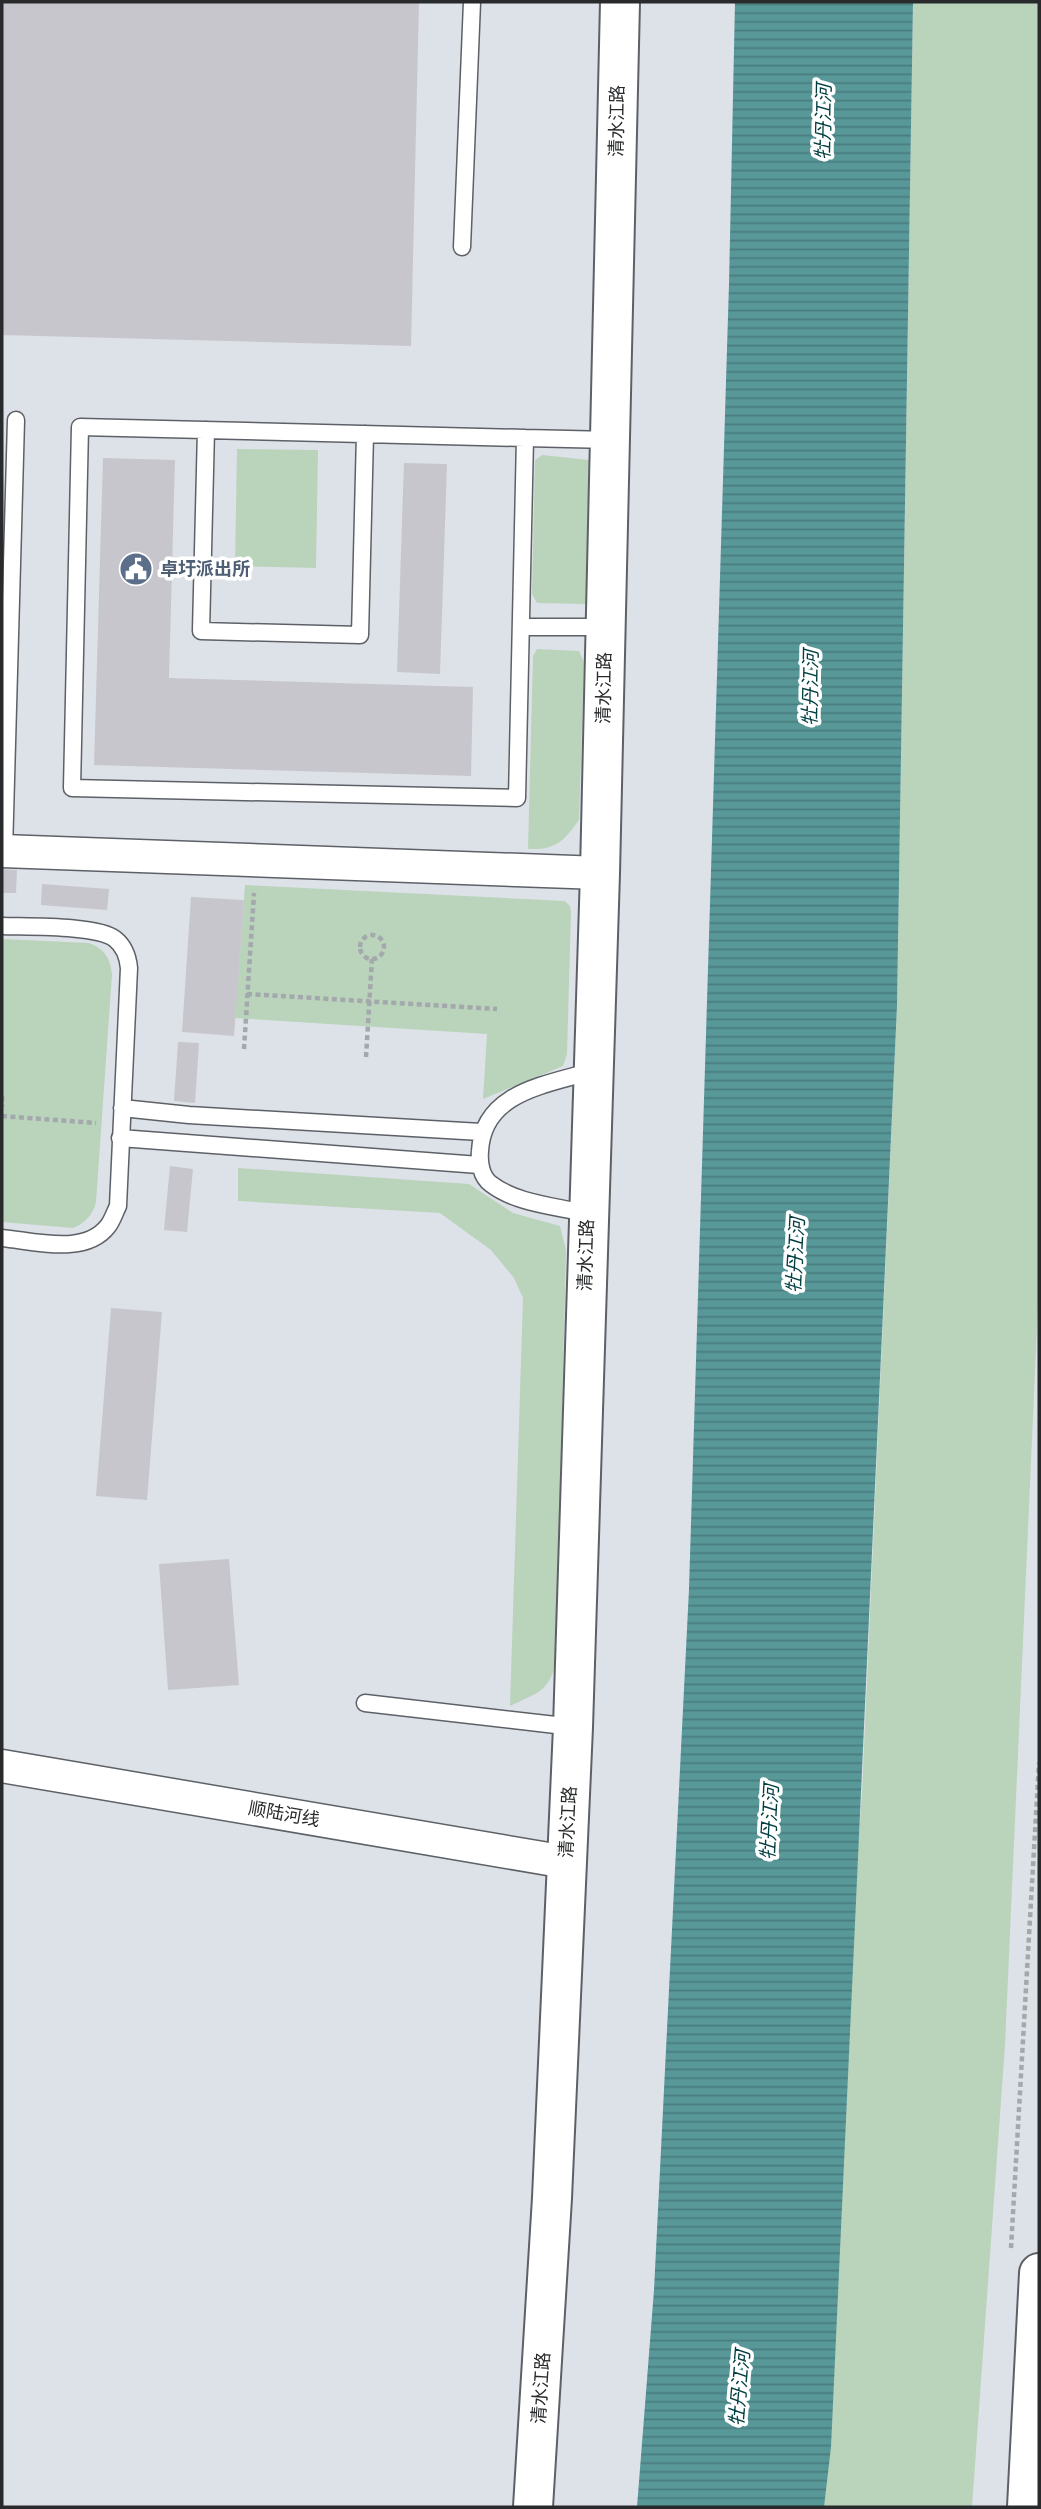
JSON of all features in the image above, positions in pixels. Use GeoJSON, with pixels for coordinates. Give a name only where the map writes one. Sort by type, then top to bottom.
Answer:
{"type":"FeatureCollection","features":[{"type":"Feature","properties":{"kind":"main road","name":"清水江路"},"geometry":{"type":"LineString","coordinates":[[533,2507],[552,2198],[573,1727],[600,873],[620,2]]}},
{"type":"Feature","properties":{"kind":"main road"},"geometry":{"type":"LineString","coordinates":[[1025,2265],[1027,2507]]}},
{"type":"Feature","properties":{"kind":"street"},"geometry":{"type":"LineString","coordinates":[[3,851],[600,873]]}},
{"type":"Feature","properties":{"kind":"street","name":"顺陆河线"},"geometry":{"type":"LineString","coordinates":[[2,1766],[566,1862]]}},
{"type":"Feature","properties":{"kind":"lane"},"geometry":{"type":"LineString","coordinates":[[463,247],[472,2]]}},
{"type":"Feature","properties":{"kind":"lane"},"geometry":{"type":"LineString","coordinates":[[3,851],[16,420]]}},
{"type":"Feature","properties":{"kind":"lane"},"geometry":{"type":"LineString","coordinates":[[525,438],[517,798],[72,788],[80,427],[610,439]]}},
{"type":"Feature","properties":{"kind":"lane"},"geometry":{"type":"LineString","coordinates":[[206,430],[201,631],[360,635],[365,434]]}},
{"type":"Feature","properties":{"kind":"lane"},"geometry":{"type":"LineString","coordinates":[[521,627],[605,627]]}},
{"type":"Feature","properties":{"kind":"lane"},"geometry":{"type":"LineString","coordinates":[[2,926],[83,929],[115,939],[128,958],[130,968],[118,1206],[108,1226],[96,1237],[72,1245],[2,1238]]}},
{"type":"Feature","properties":{"kind":"lane"},"geometry":{"type":"LineString","coordinates":[[588,1214],[513,1197],[488,1183],[479,1164],[481,1132],[490,1117],[513,1096],[592,1071]]}},
{"type":"Feature","properties":{"kind":"lane"},"geometry":{"type":"LineString","coordinates":[[122,1108],[189,1115],[481,1132]]}},
{"type":"Feature","properties":{"kind":"lane"},"geometry":{"type":"LineString","coordinates":[[121,1132],[479,1164]]}},
{"type":"Feature","properties":{"kind":"lane"},"geometry":{"type":"LineString","coordinates":[[365,1703],[573,1727]]}},
{"type":"Feature","properties":{"kind":"path"},"geometry":{"type":"LineString","coordinates":[[244,1049],[254,892]]}},
{"type":"Feature","properties":{"kind":"path"},"geometry":{"type":"LineString","coordinates":[[374,935],[383,942],[384,949],[380,956],[372,959],[362,954],[360,946],[363,939],[374,935]]}},
{"type":"Feature","properties":{"kind":"path"},"geometry":{"type":"LineString","coordinates":[[366,1057],[372,959]]}},
{"type":"Feature","properties":{"kind":"path"},"geometry":{"type":"LineString","coordinates":[[247,994],[497,1009]]}},
{"type":"Feature","properties":{"kind":"path"},"geometry":{"type":"LineString","coordinates":[[2,1096],[2,1107]]}},
{"type":"Feature","properties":{"kind":"path"},"geometry":{"type":"LineString","coordinates":[[2,1116],[121,1132]]}},
{"type":"Feature","properties":{"kind":"path"},"geometry":{"type":"LineString","coordinates":[[1025,2265],[1039,1763]]}},
{"type":"Feature","properties":{"kind":"green space"},"geometry":{"type":"Polygon","coordinates":[[[913,2],[1039,2],[1039,1282],[1005,2045],[972,2507],[808,2507],[862,1793],[897,1006],[913,2]]]}},
{"type":"Feature","properties":{"kind":"green space"},"geometry":{"type":"Polygon","coordinates":[[[237,449],[318,450],[316,568],[235,566],[237,449]]]}},
{"type":"Feature","properties":{"kind":"green space"},"geometry":{"type":"Polygon","coordinates":[[[542,455],[589,460],[586,604],[537,603],[532,594],[535,460],[542,455]]]}},
{"type":"Feature","properties":{"kind":"green space"},"geometry":{"type":"Polygon","coordinates":[[[537,649],[579,651],[584,662],[579,820],[558,843],[546,848],[528,849],[533,656],[537,649]]]}},
{"type":"Feature","properties":{"kind":"green space"},"geometry":{"type":"Polygon","coordinates":[[[245,885],[565,901],[571,912],[567,1054],[563,1066],[483,1099],[487,1034],[235,1018],[245,885]]]}},
{"type":"Feature","properties":{"kind":"green space"},"geometry":{"type":"Polygon","coordinates":[[[2,939],[89,943],[103,951],[111,968],[96,1202],[88,1218],[73,1228],[2,1222],[2,939]]]}},
{"type":"Feature","properties":{"kind":"green space"},"geometry":{"type":"Polygon","coordinates":[[[238,1168],[469,1184],[513,1213],[560,1226],[566,1250],[556,1662],[550,1680],[534,1695],[510,1706],[523,1298],[514,1278],[491,1250],[440,1213],[238,1201],[238,1168]]]}},
{"type":"Feature","properties":{"kind":"water","name":"牡丹江河"},"geometry":{"type":"Polygon","coordinates":[[[735,2],[913,2],[897,1006],[831,2447],[824,2507],[637,2507],[654,2290],[689,1589],[729,284],[735,2]]]}},
{"type":"Feature","properties":{"kind":"building"},"geometry":{"type":"Polygon","coordinates":[[[2,2],[419,2],[411,346],[2,335],[2,2]]]}},
{"type":"Feature","properties":{"kind":"building","name":"卓圩派出所"},"geometry":{"type":"Polygon","coordinates":[[[103,458],[175,460],[169,678],[473,687],[471,776],[94,765],[103,458]]]}},
{"type":"Feature","properties":{"kind":"building"},"geometry":{"type":"Polygon","coordinates":[[[404,463],[447,464],[440,674],[397,672],[404,463]]]}},
{"type":"Feature","properties":{"kind":"building"},"geometry":{"type":"Polygon","coordinates":[[[2,869],[17,870],[16,893],[2,893],[2,869]]]}},
{"type":"Feature","properties":{"kind":"building"},"geometry":{"type":"Polygon","coordinates":[[[42,884],[109,889],[107,910],[41,905],[42,884]]]}},
{"type":"Feature","properties":{"kind":"building"},"geometry":{"type":"Polygon","coordinates":[[[191,897],[244,900],[234,1036],[182,1032],[191,897]]]}},
{"type":"Feature","properties":{"kind":"building"},"geometry":{"type":"Polygon","coordinates":[[[178,1042],[199,1043],[195,1103],[174,1101],[178,1042]]]}},
{"type":"Feature","properties":{"kind":"building"},"geometry":{"type":"Polygon","coordinates":[[[170,1166],[193,1169],[187,1232],[164,1230],[170,1166]]]}},
{"type":"Feature","properties":{"kind":"building"},"geometry":{"type":"Polygon","coordinates":[[[111,1308],[162,1312],[147,1500],[96,1496],[111,1308]]]}},
{"type":"Feature","properties":{"kind":"building"},"geometry":{"type":"Polygon","coordinates":[[[229,1559],[239,1685],[168,1690],[159,1564],[229,1559]]]}},
{"type":"Feature","properties":{"kind":"place","name":"卓圩派出所"},"geometry":{"type":"Point","coordinates":[136,569]}}]}
